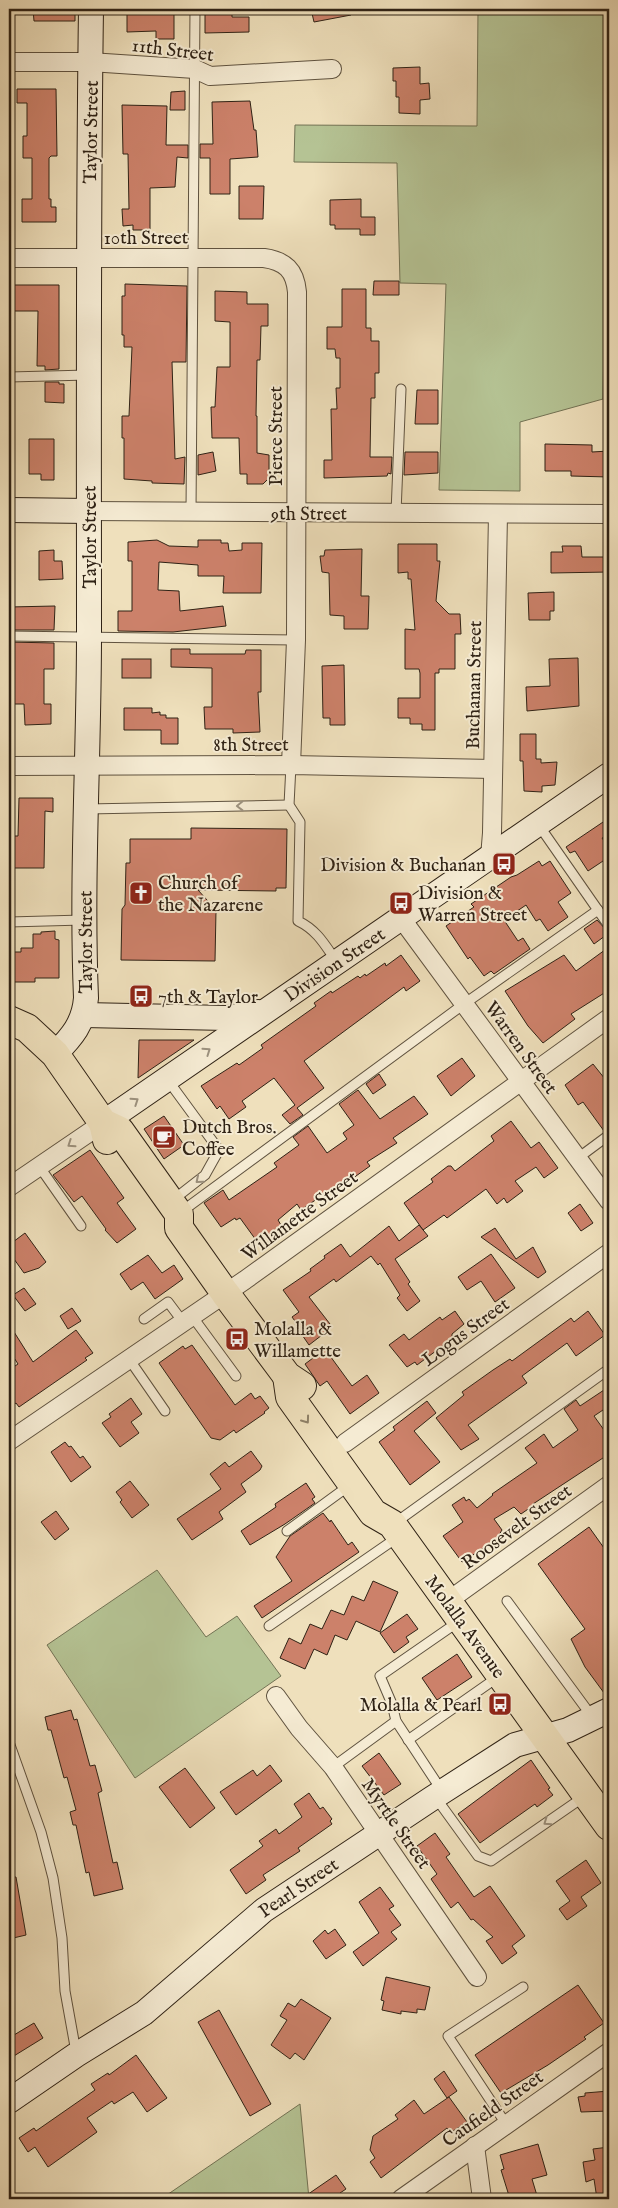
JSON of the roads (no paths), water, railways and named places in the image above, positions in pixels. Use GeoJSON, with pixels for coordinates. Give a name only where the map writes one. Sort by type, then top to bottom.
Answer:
{"type":"FeatureCollection","features":[{"type":"Feature","properties":{"kind":"main road","name":"Molalla Avenue"},"geometry":{"type":"LineString","coordinates":[[9,1020],[27,1028],[55,1054],[103,1123],[107,1140],[165,1224],[176,1215],[225,1293],[286,1376],[304,1387],[346,1443],[386,1500],[396,1530],[609,1826]]}},
{"type":"Feature","properties":{"kind":"main road","name":"Molalla Avenue"},"geometry":{"type":"LineString","coordinates":[[286,1376],[290,1397],[352,1484],[373,1513],[396,1530]]}},
{"type":"Feature","properties":{"kind":"street","name":"Taylor Street"},"geometry":{"type":"LineString","coordinates":[[55,1054],[70,1039],[84,1015],[86,998],[85,920],[89,637],[88,259],[91,9]]}},
{"type":"Feature","properties":{"kind":"street","name":"11th Street"},"geometry":{"type":"LineString","coordinates":[[9,62],[90,62],[195,69],[210,76],[332,69]]}},
{"type":"Feature","properties":{"kind":"street","name":"10th Street"},"geometry":{"type":"LineString","coordinates":[[9,258],[264,258],[283,262]]}},
{"type":"Feature","properties":{"kind":"street","name":"Pierce Street"},"geometry":{"type":"LineString","coordinates":[[283,262],[293,275],[297,292],[296,640],[291,765]]}},
{"type":"Feature","properties":{"kind":"street","name":"9th Street"},"geometry":{"type":"LineString","coordinates":[[9,510],[609,514]]}},
{"type":"Feature","properties":{"kind":"street","name":"Buchanan Street"},"geometry":{"type":"LineString","coordinates":[[490,857],[498,514]]}},
{"type":"Feature","properties":{"kind":"street","name":"8th Street"},"geometry":{"type":"LineString","coordinates":[[9,766],[291,765],[493,769]]}},
{"type":"Feature","properties":{"kind":"street","name":"Division Street"},"geometry":{"type":"LineString","coordinates":[[9,1187],[609,775]]}},
{"type":"Feature","properties":{"kind":"street","name":"Warren Street"},"geometry":{"type":"LineString","coordinates":[[401,918],[609,1201]]}},
{"type":"Feature","properties":{"kind":"street"},"geometry":{"type":"LineString","coordinates":[[84,1015],[227,1018],[256,1013],[269,1008]]}},
{"type":"Feature","properties":{"kind":"street","name":"Willamette Street"},"geometry":{"type":"LineString","coordinates":[[9,1441],[225,1293],[609,1018]]}},
{"type":"Feature","properties":{"kind":"street","name":"Logus Street"},"geometry":{"type":"LineString","coordinates":[[346,1443],[609,1252]]}},
{"type":"Feature","properties":{"kind":"street","name":"Roosevelt Street"},"geometry":{"type":"LineString","coordinates":[[454,1610],[609,1485]]}},
{"type":"Feature","properties":{"kind":"street","name":"Myrtle Street"},"geometry":{"type":"LineString","coordinates":[[276,1696],[299,1728],[333,1768],[477,1977]]}},
{"type":"Feature","properties":{"kind":"street","name":"Pearl Street"},"geometry":{"type":"LineString","coordinates":[[9,2101],[76,2055],[144,2013],[253,1918],[378,1833],[515,1745],[568,1730],[601,1714]]}},
{"type":"Feature","properties":{"kind":"street","name":"Caufield Street"},"geometry":{"type":"LineString","coordinates":[[401,2199],[609,2052]]}},
{"type":"Feature","properties":{"kind":"street"},"geometry":{"type":"LineString","coordinates":[[475,2146],[482,2199]]}},
{"type":"Feature","properties":{"kind":"lane"},"geometry":{"type":"LineString","coordinates":[[191,512],[195,9]]}},
{"type":"Feature","properties":{"kind":"lane"},"geometry":{"type":"LineString","coordinates":[[9,377],[88,375]]}},
{"type":"Feature","properties":{"kind":"lane"},"geometry":{"type":"LineString","coordinates":[[396,513],[401,389]]}},
{"type":"Feature","properties":{"kind":"lane"},"geometry":{"type":"LineString","coordinates":[[9,636],[296,640]]}},
{"type":"Feature","properties":{"kind":"lane"},"geometry":{"type":"LineString","coordinates":[[291,765],[289,805],[300,822],[298,921],[309,926],[317,933],[337,961]]}},
{"type":"Feature","properties":{"kind":"lane"},"geometry":{"type":"LineString","coordinates":[[86,809],[289,805]]}},
{"type":"Feature","properties":{"kind":"lane"},"geometry":{"type":"LineString","coordinates":[[538,824],[609,926]]}},
{"type":"Feature","properties":{"kind":"lane"},"geometry":{"type":"LineString","coordinates":[[176,1215],[464,1004],[598,910]]}},
{"type":"Feature","properties":{"kind":"lane"},"geometry":{"type":"LineString","coordinates":[[9,922],[85,920]]}},
{"type":"Feature","properties":{"kind":"lane"},"geometry":{"type":"LineString","coordinates":[[167,1079],[219,1150],[205,1175],[176,1215]]}},
{"type":"Feature","properties":{"kind":"lane"},"geometry":{"type":"LineString","coordinates":[[578,1158],[609,1136]]}},
{"type":"Feature","properties":{"kind":"lane"},"geometry":{"type":"LineString","coordinates":[[39,1166],[81,1226]]}},
{"type":"Feature","properties":{"kind":"lane"},"geometry":{"type":"LineString","coordinates":[[144,1319],[168,1302],[187,1319],[236,1376]]}},
{"type":"Feature","properties":{"kind":"lane"},"geometry":{"type":"LineString","coordinates":[[129,1358],[165,1412]]}},
{"type":"Feature","properties":{"kind":"lane"},"geometry":{"type":"LineString","coordinates":[[269,1626],[609,1369]]}},
{"type":"Feature","properties":{"kind":"lane"},"geometry":{"type":"LineString","coordinates":[[288,1531],[352,1484]]}},
{"type":"Feature","properties":{"kind":"lane"},"geometry":{"type":"LineString","coordinates":[[508,1601],[601,1714]]}},
{"type":"Feature","properties":{"kind":"lane"},"geometry":{"type":"LineString","coordinates":[[454,1610],[380,1676],[392,1704],[396,1721],[438,1794],[478,1856],[491,1861],[588,1795]]}},
{"type":"Feature","properties":{"kind":"lane"},"geometry":{"type":"LineString","coordinates":[[408,1740],[501,1675]]}},
{"type":"Feature","properties":{"kind":"lane"},"geometry":{"type":"LineString","coordinates":[[333,1768],[396,1721]]}},
{"type":"Feature","properties":{"kind":"lane"},"geometry":{"type":"LineString","coordinates":[[9,1742],[41,1832],[53,1878],[62,1938],[65,1991],[76,2055]]}},
{"type":"Feature","properties":{"kind":"lane"},"geometry":{"type":"LineString","coordinates":[[506,2124],[448,2036],[523,1987]]}},
{"type":"Feature","properties":{"kind":"place","name":"Division & Buchanan"},"geometry":{"type":"Point","coordinates":[504,864]}},
{"type":"Feature","properties":{"kind":"place","name":"Church of the Nazarene"},"geometry":{"type":"Point","coordinates":[141,893]}},
{"type":"Feature","properties":{"kind":"place","name":"Division & Warren Street"},"geometry":{"type":"Point","coordinates":[401,903]}},
{"type":"Feature","properties":{"kind":"place","name":"7th & Taylor"},"geometry":{"type":"Point","coordinates":[141,996]}},
{"type":"Feature","properties":{"kind":"place","name":"Dutch Bros. Coffee"},"geometry":{"type":"Point","coordinates":[164,1137]}},
{"type":"Feature","properties":{"kind":"place","name":"Molalla & Willamette"},"geometry":{"type":"Point","coordinates":[237,1339]}},
{"type":"Feature","properties":{"kind":"place","name":"Molalla & Pearl"},"geometry":{"type":"Point","coordinates":[500,1704]}}]}
